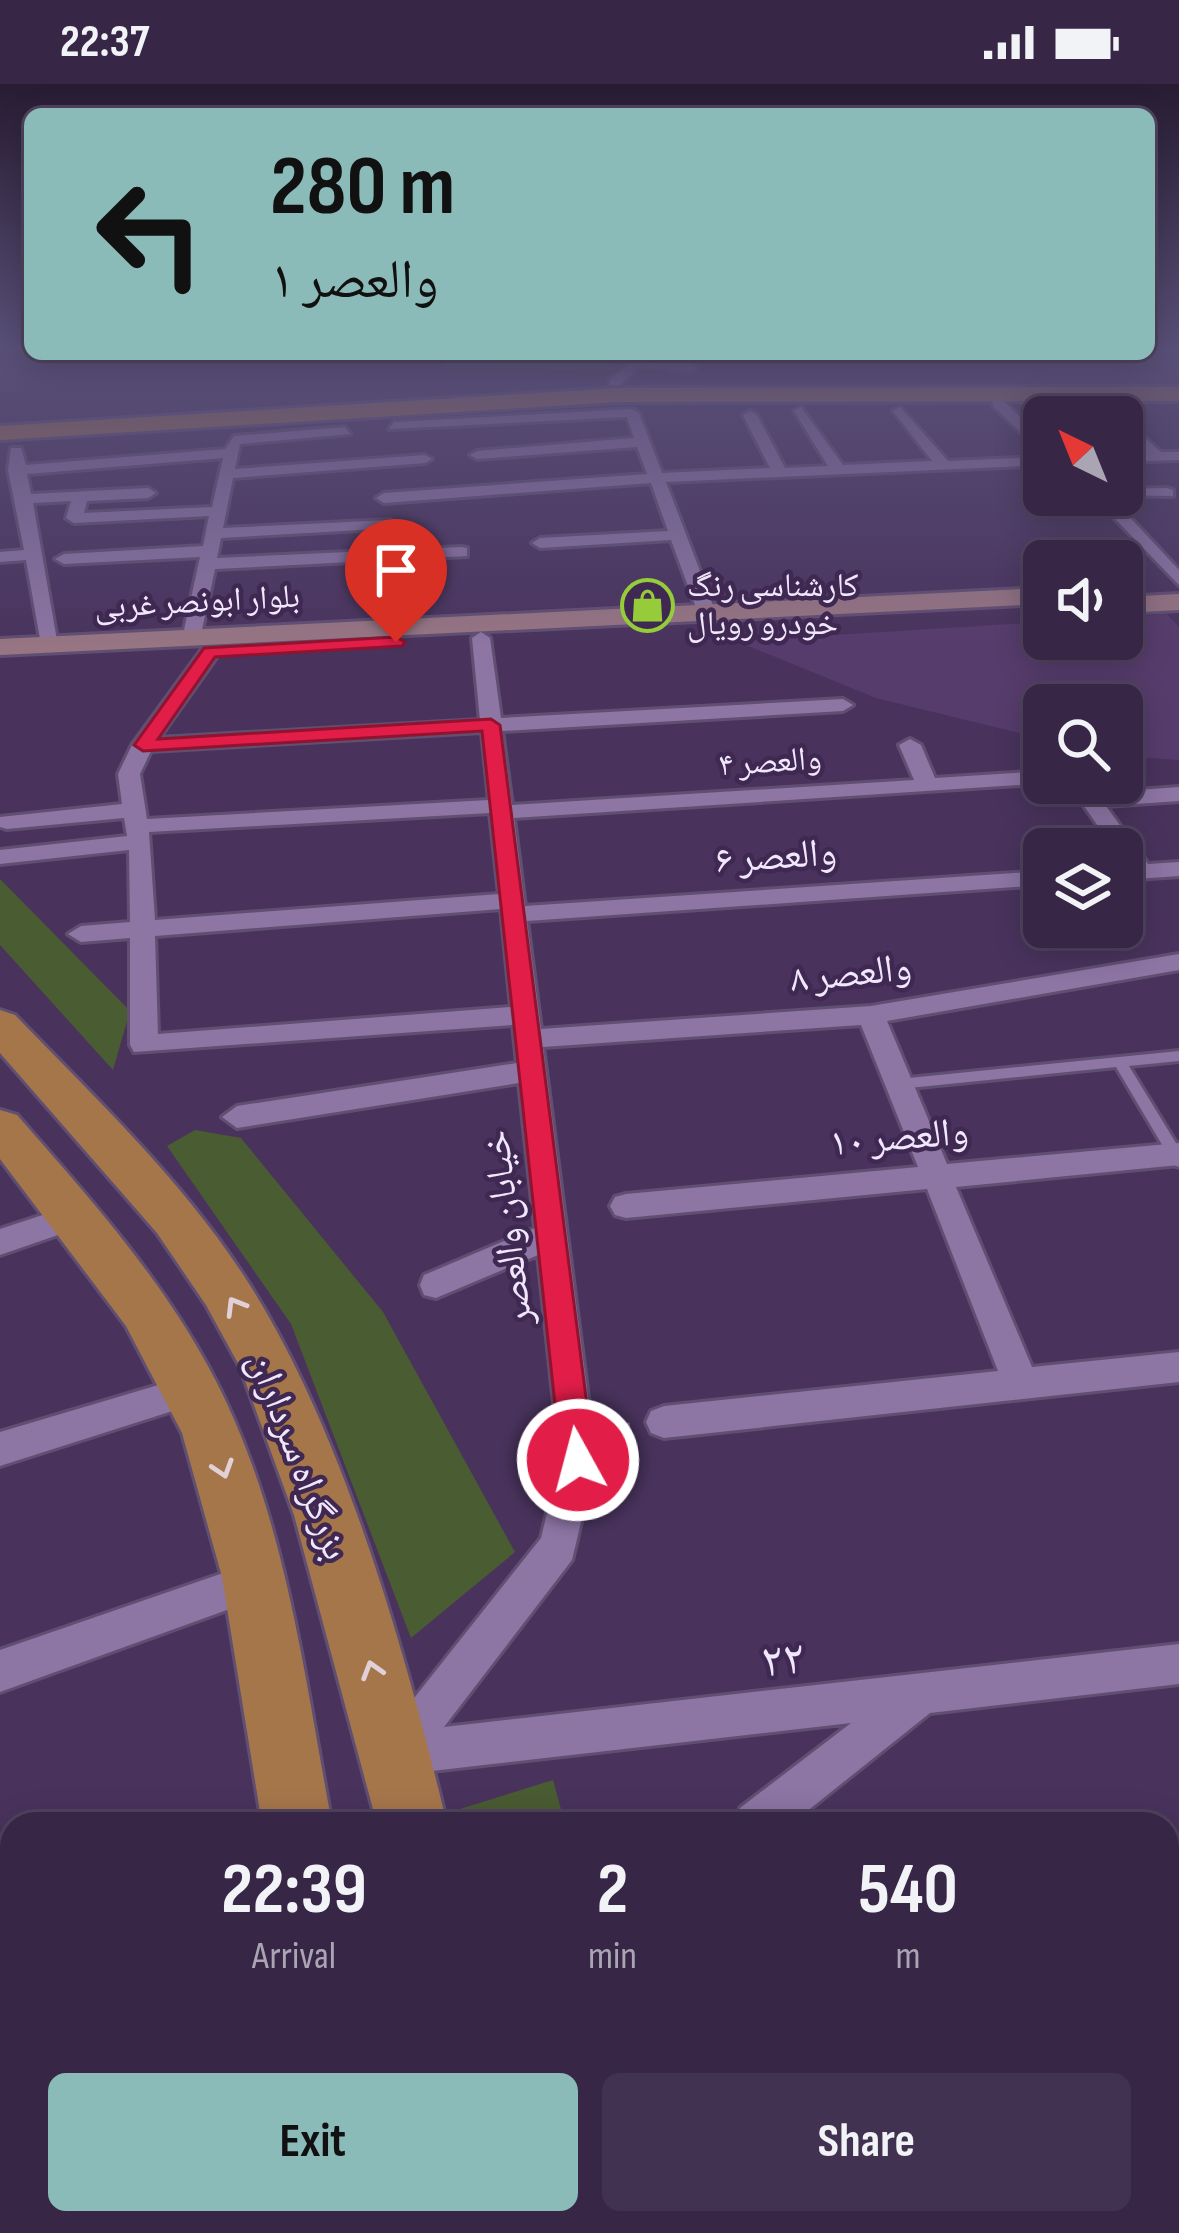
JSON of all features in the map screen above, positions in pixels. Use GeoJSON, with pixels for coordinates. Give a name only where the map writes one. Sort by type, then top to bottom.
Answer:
{"type":"FeatureCollection","features":[{"type":"Feature","properties":{"kind":"highway"},"geometry":{"type":"LineString","coordinates":[[10,451],[61,446]]}},
{"type":"Feature","properties":{"kind":"highway","name":"بزرگراه سرداران"},"geometry":{"type":"LineString","coordinates":[[0,1025],[167,1214],[223,1286],[258,1344],[297,1430],[397,1754],[409,1812]]}},
{"type":"Feature","properties":{"kind":"highway","name":"بزرگراه سرداران"},"geometry":{"type":"LineString","coordinates":[[0,1127],[76,1216],[142,1305],[192,1390],[237,1512],[295,1812]]}},
{"type":"Feature","properties":{"kind":"main road"},"geometry":{"type":"LineString","coordinates":[[1143,594],[1178,596]]}},
{"type":"Feature","properties":{"kind":"main road"},"geometry":{"type":"LineString","coordinates":[[1143,602],[1178,596]]}},
{"type":"Feature","properties":{"kind":"main road","name":"بلوار ابونصر غربی"},"geometry":{"type":"LineString","coordinates":[[0,659],[1023,597]]}},
{"type":"Feature","properties":{"kind":"main road","name":"بلوار ابونصر غربی"},"geometry":{"type":"LineString","coordinates":[[0,647],[481,638],[1023,611]]}},
{"type":"Feature","properties":{"kind":"street"},"geometry":{"type":"LineString","coordinates":[[49,646],[19,520],[21,498],[10,451],[238,446]]}},
{"type":"Feature","properties":{"kind":"street"},"geometry":{"type":"LineString","coordinates":[[477,454],[583,446]]}},
{"type":"Feature","properties":{"kind":"street"},"geometry":{"type":"LineString","coordinates":[[644,446],[707,613]]}},
{"type":"Feature","properties":{"kind":"street"},"geometry":{"type":"LineString","coordinates":[[766,446],[780,473]]}},
{"type":"Feature","properties":{"kind":"street"},"geometry":{"type":"LineString","coordinates":[[823,446],[838,470]]}},
{"type":"Feature","properties":{"kind":"street"},"geometry":{"type":"LineString","coordinates":[[928,446],[944,466]]}},
{"type":"Feature","properties":{"kind":"street"},"geometry":{"type":"LineString","coordinates":[[1146,446],[1157,457]]}},
{"type":"Feature","properties":{"kind":"street"},"geometry":{"type":"LineString","coordinates":[[233,447],[210,549],[200,645],[129,774],[143,927],[144,1045],[528,1042]]}},
{"type":"Feature","properties":{"kind":"street"},"geometry":{"type":"LineString","coordinates":[[1143,457],[1179,456]]}},
{"type":"Feature","properties":{"kind":"street"},"geometry":{"type":"LineString","coordinates":[[227,474],[321,475],[425,459]]}},
{"type":"Feature","properties":{"kind":"street"},"geometry":{"type":"LineString","coordinates":[[384,498],[656,478],[1023,462]]}},
{"type":"Feature","properties":{"kind":"street"},"geometry":{"type":"LineString","coordinates":[[0,498],[148,493]]}},
{"type":"Feature","properties":{"kind":"street"},"geometry":{"type":"LineString","coordinates":[[458,493],[465,510],[578,502]]}},
{"type":"Feature","properties":{"kind":"street"},"geometry":{"type":"LineString","coordinates":[[1143,494],[1167,493]]}},
{"type":"Feature","properties":{"kind":"street"},"geometry":{"type":"LineString","coordinates":[[81,496],[74,518],[219,511]]}},
{"type":"Feature","properties":{"kind":"street"},"geometry":{"type":"LineString","coordinates":[[1118,516],[1178,596]]}},
{"type":"Feature","properties":{"kind":"street"},"geometry":{"type":"LineString","coordinates":[[64,559],[210,549],[390,525]]}},
{"type":"Feature","properties":{"kind":"street"},"geometry":{"type":"LineString","coordinates":[[540,543],[678,536]]}},
{"type":"Feature","properties":{"kind":"street"},"geometry":{"type":"LineString","coordinates":[[210,549],[461,552]]}},
{"type":"Feature","properties":{"kind":"street"},"geometry":{"type":"LineString","coordinates":[[0,557],[31,555]]}},
{"type":"Feature","properties":{"kind":"street","name":"خیابان والعصر"},"geometry":{"type":"LineString","coordinates":[[397,1754],[558,1547],[578,1460],[481,638]]}},
{"type":"Feature","properties":{"kind":"street"},"geometry":{"type":"LineString","coordinates":[[143,745],[843,705]]}},
{"type":"Feature","properties":{"kind":"street"},"geometry":{"type":"LineString","coordinates":[[910,745],[927,785]]}},
{"type":"Feature","properties":{"kind":"street","name":"والعصر ۴"},"geometry":{"type":"LineString","coordinates":[[137,826],[1023,779]]}},
{"type":"Feature","properties":{"kind":"street"},"geometry":{"type":"LineString","coordinates":[[1143,793],[1179,794]]}},
{"type":"Feature","properties":{"kind":"street"},"geometry":{"type":"LineString","coordinates":[[7,822],[137,826]]}},
{"type":"Feature","properties":{"kind":"street"},"geometry":{"type":"LineString","coordinates":[[0,857],[137,826]]}},
{"type":"Feature","properties":{"kind":"street"},"geometry":{"type":"LineString","coordinates":[[1143,871],[1179,869]]}},
{"type":"Feature","properties":{"kind":"street","name":"والعصر ۶"},"geometry":{"type":"LineString","coordinates":[[81,934],[1023,879]]}},
{"type":"Feature","properties":{"kind":"street","name":"والعصر ۸"},"geometry":{"type":"LineString","coordinates":[[528,1042],[871,1015],[1179,962]]}},
{"type":"Feature","properties":{"kind":"street"},"geometry":{"type":"LineString","coordinates":[[871,1015],[1021,1384]]}},
{"type":"Feature","properties":{"kind":"street"},"geometry":{"type":"LineString","coordinates":[[237,1118],[528,1042]]}},
{"type":"Feature","properties":{"kind":"street","name":"والعصر ۱۰"},"geometry":{"type":"LineString","coordinates":[[626,1206],[1178,1157]]}},
{"type":"Feature","properties":{"kind":"street"},"geometry":{"type":"LineString","coordinates":[[0,1241],[76,1216]]}},
{"type":"Feature","properties":{"kind":"street"},"geometry":{"type":"LineString","coordinates":[[436,1285],[551,1235]]}},
{"type":"Feature","properties":{"kind":"street"},"geometry":{"type":"LineString","coordinates":[[664,1422],[1179,1367]]}},
{"type":"Feature","properties":{"kind":"street"},"geometry":{"type":"LineString","coordinates":[[0,1449],[192,1390]]}},
{"type":"Feature","properties":{"kind":"street"},"geometry":{"type":"LineString","coordinates":[[0,1671],[251,1582]]}},
{"type":"Feature","properties":{"kind":"street","name":"۲۲"},"geometry":{"type":"LineString","coordinates":[[397,1754],[1179,1664]]}},
{"type":"Feature","properties":{"kind":"street"},"geometry":{"type":"LineString","coordinates":[[771,1812],[916,1697]]}},
{"type":"Feature","properties":{"kind":"lane"},"geometry":{"type":"LineString","coordinates":[[899,1084],[1179,1056]]}},
{"type":"Feature","properties":{"kind":"lane"},"geometry":{"type":"LineString","coordinates":[[1120,1062],[1178,1157]]}},
{"type":"Feature","properties":{"kind":"path"},"geometry":{"type":"LineString","coordinates":[[574,1431],[664,1422]]}},
{"type":"Feature","properties":{"kind":"shaded area"},"geometry":{"type":"Polygon","coordinates":[[[1167,614],[1179,627],[1179,760],[1143,757],[1143,684],[1023,684],[1023,734],[876,698],[736,641],[1023,623],[1023,660],[1143,660],[1143,616],[1167,614]]]}},
{"type":"Feature","properties":{"kind":"green space"},"geometry":{"type":"Polygon","coordinates":[[[0,879],[130,1011],[113,1070],[0,945],[0,879]]]}},
{"type":"Feature","properties":{"kind":"green space"},"geometry":{"type":"Polygon","coordinates":[[[195,1130],[241,1138],[383,1312],[515,1552],[411,1638],[291,1324],[167,1146],[195,1130]]]}},
{"type":"Feature","properties":{"kind":"green space"},"geometry":{"type":"Polygon","coordinates":[[[553,1780],[562,1812],[461,1812],[553,1780]]]}},
{"type":"Feature","properties":{"kind":"place","name":"کارشناسی رنگ خودرو رویال"},"geometry":{"type":"Point","coordinates":[648,605]}},
{"type":"Feature","properties":{"kind":"route"},"geometry":{"type":"LineString","coordinates":[[396,642],[210,652],[143,745],[491,725],[578,1460]]}}]}
